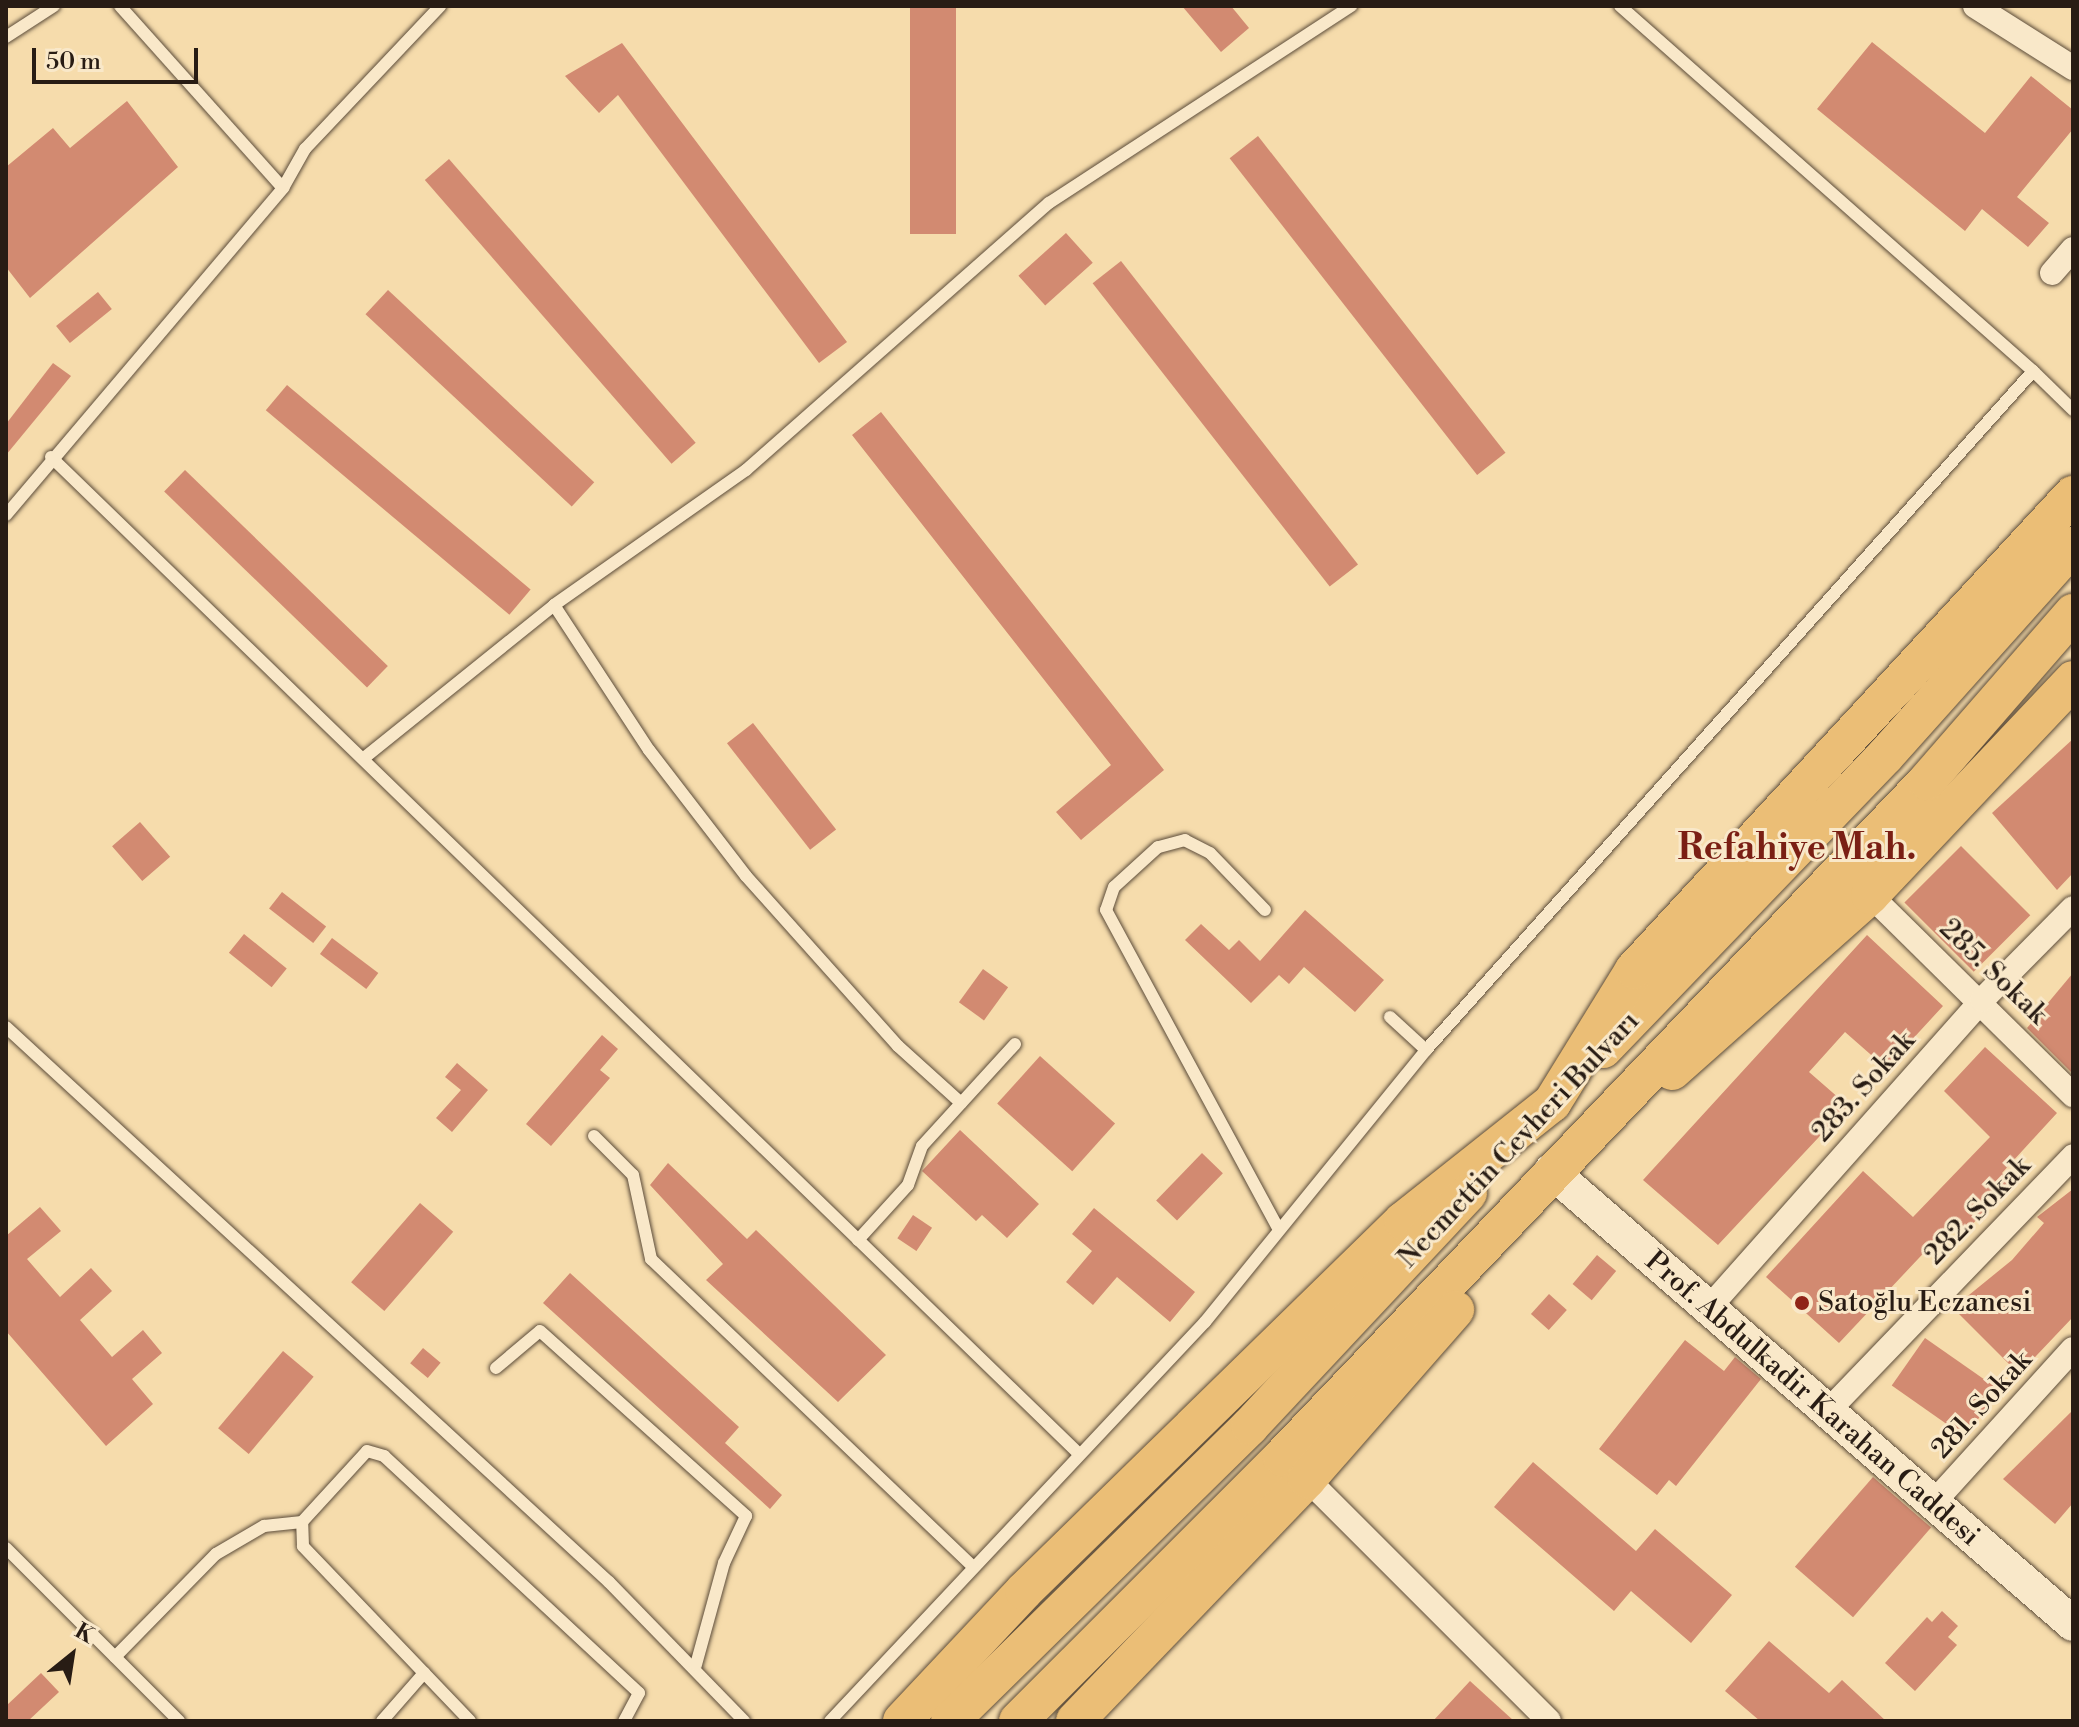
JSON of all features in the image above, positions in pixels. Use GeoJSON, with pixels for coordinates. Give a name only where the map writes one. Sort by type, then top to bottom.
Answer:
{"type":"FeatureCollection","features":[{"type":"Feature","properties":{"kind":"main road"},"geometry":{"type":"LineString","coordinates":[[902,1721],[1035,1580],[1403,1221],[1552,1103],[1634,970],[2073,495]]}},
{"type":"Feature","properties":{"kind":"main road","name":"Necmettin Cevheri Bulvarı"},"geometry":{"type":"LineString","coordinates":[[950,1721],[1250,1426],[1552,1103],[1885,756],[2073,546]]}},
{"type":"Feature","properties":{"kind":"main road","name":"Necmettin Cevheri Bulvarı"},"geometry":{"type":"LineString","coordinates":[[1018,1721],[1282,1457],[1551,1171],[1927,781],[2073,613]]}},
{"type":"Feature","properties":{"kind":"main road"},"geometry":{"type":"LineString","coordinates":[[1075,1721],[1307,1479],[1463,1300],[1551,1171],[1870,895],[2073,680]]}},
{"type":"Feature","properties":{"kind":"main road","name":"Prof. Abdulkadir Karahan Caddesi"},"geometry":{"type":"LineString","coordinates":[[1551,1171],[1706,1311],[1935,1501],[2073,1624]]}},
{"type":"Feature","properties":{"kind":"street"},"geometry":{"type":"LineString","coordinates":[[1975,6],[2073,68]]}},
{"type":"Feature","properties":{"kind":"street"},"geometry":{"type":"LineString","coordinates":[[2052,273],[2073,249]]}},
{"type":"Feature","properties":{"kind":"street","name":"285. Sokak"},"geometry":{"type":"LineString","coordinates":[[1870,895],[1982,1000],[2073,1095]]}},
{"type":"Feature","properties":{"kind":"street","name":"283. Sokak"},"geometry":{"type":"LineString","coordinates":[[1706,1311],[1982,1000],[2073,908]]}},
{"type":"Feature","properties":{"kind":"street","name":"282. Sokak"},"geometry":{"type":"LineString","coordinates":[[1827,1412],[2073,1156]]}},
{"type":"Feature","properties":{"kind":"street","name":"281. Sokak"},"geometry":{"type":"LineString","coordinates":[[1935,1501],[2069,1360]]}},
{"type":"Feature","properties":{"kind":"street"},"geometry":{"type":"LineString","coordinates":[[1307,1479],[1549,1721]]}},
{"type":"Feature","properties":{"kind":"lane"},"geometry":{"type":"LineString","coordinates":[[6,37],[54,6]]}},
{"type":"Feature","properties":{"kind":"lane"},"geometry":{"type":"LineString","coordinates":[[120,6],[283,188]]}},
{"type":"Feature","properties":{"kind":"lane"},"geometry":{"type":"LineString","coordinates":[[6,515],[51,457],[283,188],[305,149],[440,6]]}},
{"type":"Feature","properties":{"kind":"lane"},"geometry":{"type":"LineString","coordinates":[[364,758],[554,605],[746,470],[1049,203],[1351,6]]}},
{"type":"Feature","properties":{"kind":"lane"},"geometry":{"type":"LineString","coordinates":[[1620,6],[2033,371],[2073,410]]}},
{"type":"Feature","properties":{"kind":"lane"},"geometry":{"type":"LineString","coordinates":[[830,1721],[972,1566],[1205,1322],[1278,1228],[1426,1050],[2033,371]]}},
{"type":"Feature","properties":{"kind":"lane"},"geometry":{"type":"LineString","coordinates":[[51,457],[1079,1454]]}},
{"type":"Feature","properties":{"kind":"lane"},"geometry":{"type":"LineString","coordinates":[[554,605],[649,750],[746,876],[898,1046],[961,1103]]}},
{"type":"Feature","properties":{"kind":"lane"},"geometry":{"type":"LineString","coordinates":[[1265,910],[1210,853],[1185,840],[1158,847],[1114,887],[1106,910],[1278,1228]]}},
{"type":"Feature","properties":{"kind":"lane"},"geometry":{"type":"LineString","coordinates":[[1390,1017],[1426,1050]]}},
{"type":"Feature","properties":{"kind":"lane"},"geometry":{"type":"LineString","coordinates":[[6,1027],[696,1665],[744,1721]]}},
{"type":"Feature","properties":{"kind":"lane"},"geometry":{"type":"LineString","coordinates":[[858,1240],[908,1185],[922,1146],[1015,1044]]}},
{"type":"Feature","properties":{"kind":"lane"},"geometry":{"type":"LineString","coordinates":[[594,1136],[633,1175],[651,1259],[972,1566]]}},
{"type":"Feature","properties":{"kind":"lane"},"geometry":{"type":"LineString","coordinates":[[496,1368],[540,1331],[746,1516],[724,1563],[696,1665]]}},
{"type":"Feature","properties":{"kind":"lane"},"geometry":{"type":"LineString","coordinates":[[115,1657],[216,1554],[264,1526],[302,1522],[367,1451],[384,1456],[639,1693],[624,1721]]}},
{"type":"Feature","properties":{"kind":"lane"},"geometry":{"type":"LineString","coordinates":[[302,1522],[303,1546],[470,1721]]}},
{"type":"Feature","properties":{"kind":"lane"},"geometry":{"type":"LineString","coordinates":[[6,1548],[179,1721]]}},
{"type":"Feature","properties":{"kind":"lane"},"geometry":{"type":"LineString","coordinates":[[382,1721],[424,1673]]}},
{"type":"Feature","properties":{"kind":"building"},"geometry":{"type":"Polygon","coordinates":[[[910,6],[956,6],[956,234],[910,234],[910,6]]]}},
{"type":"Feature","properties":{"kind":"building"},"geometry":{"type":"Polygon","coordinates":[[[1182,6],[1231,6],[1249,28],[1221,52],[1182,6]]]}},
{"type":"Feature","properties":{"kind":"building"},"geometry":{"type":"Polygon","coordinates":[[[1872,42],[1985,133],[2031,76],[2073,110],[2073,129],[2017,197],[2049,223],[2028,247],[1982,209],[1965,231],[1817,109],[1872,42]]]}},
{"type":"Feature","properties":{"kind":"building"},"geometry":{"type":"Polygon","coordinates":[[[622,43],[847,342],[819,363],[618,95],[599,113],[565,76],[622,43]]]}},
{"type":"Feature","properties":{"kind":"building"},"geometry":{"type":"Polygon","coordinates":[[[127,101],[178,167],[30,298],[6,267],[6,167],[53,128],[70,148],[127,101]]]}},
{"type":"Feature","properties":{"kind":"building"},"geometry":{"type":"Polygon","coordinates":[[[1258,136],[1505,453],[1477,475],[1230,158],[1258,136]]]}},
{"type":"Feature","properties":{"kind":"building"},"geometry":{"type":"Polygon","coordinates":[[[449,159],[696,443],[672,464],[425,180],[449,159]]]}},
{"type":"Feature","properties":{"kind":"building"},"geometry":{"type":"Polygon","coordinates":[[[1066,233],[1093,263],[1045,306],[1018,276],[1066,233]]]}},
{"type":"Feature","properties":{"kind":"building"},"geometry":{"type":"Polygon","coordinates":[[[1121,261],[1358,564],[1330,587],[1093,283],[1121,261]]]}},
{"type":"Feature","properties":{"kind":"building"},"geometry":{"type":"Polygon","coordinates":[[[388,290],[594,482],[572,506],[365,314],[388,290]]]}},
{"type":"Feature","properties":{"kind":"building"},"geometry":{"type":"Polygon","coordinates":[[[98,292],[112,309],[70,343],[56,326],[98,292]]]}},
{"type":"Feature","properties":{"kind":"building"},"geometry":{"type":"Polygon","coordinates":[[[53,363],[71,376],[6,455],[6,424],[53,363]]]}},
{"type":"Feature","properties":{"kind":"building"},"geometry":{"type":"Polygon","coordinates":[[[287,385],[531,589],[509,615],[266,410],[287,385]]]}},
{"type":"Feature","properties":{"kind":"building"},"geometry":{"type":"Polygon","coordinates":[[[881,412],[1164,770],[1081,840],[1056,812],[1111,765],[852,435],[881,412]]]}},
{"type":"Feature","properties":{"kind":"building"},"geometry":{"type":"Polygon","coordinates":[[[185,470],[388,666],[367,687],[164,492],[185,470]]]}},
{"type":"Feature","properties":{"kind":"building"},"geometry":{"type":"Polygon","coordinates":[[[753,723],[836,829],[810,850],[727,743],[753,723]]]}},
{"type":"Feature","properties":{"kind":"building"},"geometry":{"type":"Polygon","coordinates":[[[2073,739],[2073,873],[2057,890],[1992,813],[2073,739]]]}},
{"type":"Feature","properties":{"kind":"building"},"geometry":{"type":"Polygon","coordinates":[[[140,822],[170,857],[142,881],[112,846],[140,822]]]}},
{"type":"Feature","properties":{"kind":"building"},"geometry":{"type":"Polygon","coordinates":[[[1961,846],[2030,915],[1974,972],[1904,903],[1961,846]]]}},
{"type":"Feature","properties":{"kind":"building"},"geometry":{"type":"Polygon","coordinates":[[[282,892],[326,926],[313,943],[269,909],[282,892]]]}},
{"type":"Feature","properties":{"kind":"building"},"geometry":{"type":"Polygon","coordinates":[[[1305,910],[1384,980],[1355,1012],[1304,967],[1289,984],[1279,975],[1251,1003],[1185,940],[1201,924],[1229,950],[1239,940],[1260,961],[1305,910]]]}},
{"type":"Feature","properties":{"kind":"building"},"geometry":{"type":"Polygon","coordinates":[[[244,934],[287,969],[272,987],[229,953],[244,934]]]}},
{"type":"Feature","properties":{"kind":"building"},"geometry":{"type":"Polygon","coordinates":[[[1867,935],[1943,1006],[1886,1068],[1845,1032],[1809,1072],[1848,1106],[1718,1245],[1643,1180],[1867,935]]]}},
{"type":"Feature","properties":{"kind":"building"},"geometry":{"type":"Polygon","coordinates":[[[332,938],[378,973],[366,989],[320,954],[332,938]]]}},
{"type":"Feature","properties":{"kind":"building"},"geometry":{"type":"Polygon","coordinates":[[[983,969],[1008,987],[984,1020],[959,1002],[983,969]]]}},
{"type":"Feature","properties":{"kind":"building"},"geometry":{"type":"Polygon","coordinates":[[[2073,973],[2073,1074],[2027,1028],[2073,973]]]}},
{"type":"Feature","properties":{"kind":"building"},"geometry":{"type":"Polygon","coordinates":[[[602,1035],[618,1049],[600,1070],[610,1078],[551,1146],[526,1124],[602,1035]]]}},
{"type":"Feature","properties":{"kind":"building"},"geometry":{"type":"Polygon","coordinates":[[[1985,1047],[2057,1113],[2002,1173],[2012,1183],[1961,1236],[1950,1225],[1839,1343],[1766,1277],[1863,1171],[1913,1217],[1990,1137],[1944,1091],[1985,1047]]]}},
{"type":"Feature","properties":{"kind":"building"},"geometry":{"type":"Polygon","coordinates":[[[1040,1056],[1115,1124],[1072,1171],[997,1104],[1040,1056]]]}},
{"type":"Feature","properties":{"kind":"building"},"geometry":{"type":"Polygon","coordinates":[[[457,1063],[488,1090],[452,1132],[436,1118],[461,1090],[445,1077],[457,1063]]]}},
{"type":"Feature","properties":{"kind":"building"},"geometry":{"type":"Polygon","coordinates":[[[960,1130],[1039,1204],[1007,1238],[982,1215],[976,1221],[922,1171],[960,1130]]]}},
{"type":"Feature","properties":{"kind":"building"},"geometry":{"type":"Polygon","coordinates":[[[1202,1153],[1223,1173],[1177,1221],[1156,1200],[1202,1153]]]}},
{"type":"Feature","properties":{"kind":"building"},"geometry":{"type":"Polygon","coordinates":[[[668,1163],[747,1239],[756,1230],[886,1355],[838,1402],[706,1280],[723,1264],[650,1185],[668,1163]]]}},
{"type":"Feature","properties":{"kind":"building"},"geometry":{"type":"Polygon","coordinates":[[[2073,1189],[2073,1317],[2019,1374],[1953,1308],[2012,1260],[2044,1223],[2037,1217],[2073,1189]]]}},
{"type":"Feature","properties":{"kind":"building"},"geometry":{"type":"Polygon","coordinates":[[[420,1203],[453,1232],[384,1311],[351,1282],[420,1203]]]}},
{"type":"Feature","properties":{"kind":"building"},"geometry":{"type":"Polygon","coordinates":[[[40,1207],[61,1231],[27,1259],[60,1297],[91,1268],[112,1291],[80,1320],[112,1357],[143,1330],[162,1353],[132,1379],[153,1404],[106,1446],[6,1331],[6,1236],[40,1207]]]}},
{"type":"Feature","properties":{"kind":"building"},"geometry":{"type":"Polygon","coordinates":[[[1094,1208],[1195,1292],[1170,1322],[1117,1277],[1093,1305],[1066,1282],[1092,1251],[1072,1234],[1094,1208]]]}},
{"type":"Feature","properties":{"kind":"building"},"geometry":{"type":"Polygon","coordinates":[[[913,1215],[932,1228],[916,1251],[897,1238],[913,1215]]]}},
{"type":"Feature","properties":{"kind":"building"},"geometry":{"type":"Polygon","coordinates":[[[1597,1255],[1616,1271],[1592,1300],[1573,1284],[1597,1255]]]}},
{"type":"Feature","properties":{"kind":"building"},"geometry":{"type":"Polygon","coordinates":[[[570,1273],[739,1427],[725,1443],[782,1495],[770,1509],[543,1303],[570,1273]]]}},
{"type":"Feature","properties":{"kind":"building"},"geometry":{"type":"Polygon","coordinates":[[[1549,1294],[1567,1310],[1549,1330],[1531,1314],[1549,1294]]]}},
{"type":"Feature","properties":{"kind":"building"},"geometry":{"type":"Polygon","coordinates":[[[1925,1338],[1999,1390],[1965,1437],[1892,1386],[1925,1338]]]}},
{"type":"Feature","properties":{"kind":"building"},"geometry":{"type":"Polygon","coordinates":[[[1685,1340],[1724,1371],[1735,1357],[1761,1379],[1676,1486],[1669,1480],[1657,1495],[1599,1449],[1685,1340]]]}},
{"type":"Feature","properties":{"kind":"building"},"geometry":{"type":"Polygon","coordinates":[[[423,1348],[441,1363],[428,1378],[410,1363],[423,1348]]]}},
{"type":"Feature","properties":{"kind":"building"},"geometry":{"type":"Polygon","coordinates":[[[283,1351],[314,1377],[249,1454],[218,1428],[283,1351]]]}},
{"type":"Feature","properties":{"kind":"building"},"geometry":{"type":"Polygon","coordinates":[[[2073,1410],[2073,1503],[2055,1524],[2003,1479],[2073,1410]]]}},
{"type":"Feature","properties":{"kind":"building"},"geometry":{"type":"Polygon","coordinates":[[[1533,1462],[1636,1551],[1655,1529],[1732,1595],[1691,1643],[1631,1591],[1614,1611],[1494,1507],[1533,1462]]]}},
{"type":"Feature","properties":{"kind":"building"},"geometry":{"type":"Polygon","coordinates":[[[1873,1477],[1931,1528],[1853,1617],[1795,1567],[1873,1477]]]}},
{"type":"Feature","properties":{"kind":"building"},"geometry":{"type":"Polygon","coordinates":[[[1942,1611],[1958,1626],[1948,1637],[1957,1645],[1915,1691],[1885,1663],[1927,1617],[1932,1622],[1942,1611]]]}},
{"type":"Feature","properties":{"kind":"building"},"geometry":{"type":"Polygon","coordinates":[[[1769,1641],[1829,1693],[1842,1680],[1886,1721],[1760,1721],[1725,1691],[1769,1641]]]}},
{"type":"Feature","properties":{"kind":"building"},"geometry":{"type":"Polygon","coordinates":[[[41,1673],[59,1692],[28,1721],[6,1721],[6,1706],[41,1673]]]}},
{"type":"Feature","properties":{"kind":"building"},"geometry":{"type":"Polygon","coordinates":[[[1470,1681],[1514,1721],[1433,1721],[1470,1681]]]}},
{"type":"Feature","properties":{"kind":"place","name":"Satoğlu Eczanesi"},"geometry":{"type":"Point","coordinates":[1802,1303]}},
{"type":"Feature","properties":{"kind":"district","name":"Refahiye Mah."},"geometry":{"type":"Point","coordinates":[1797,849]}}]}
